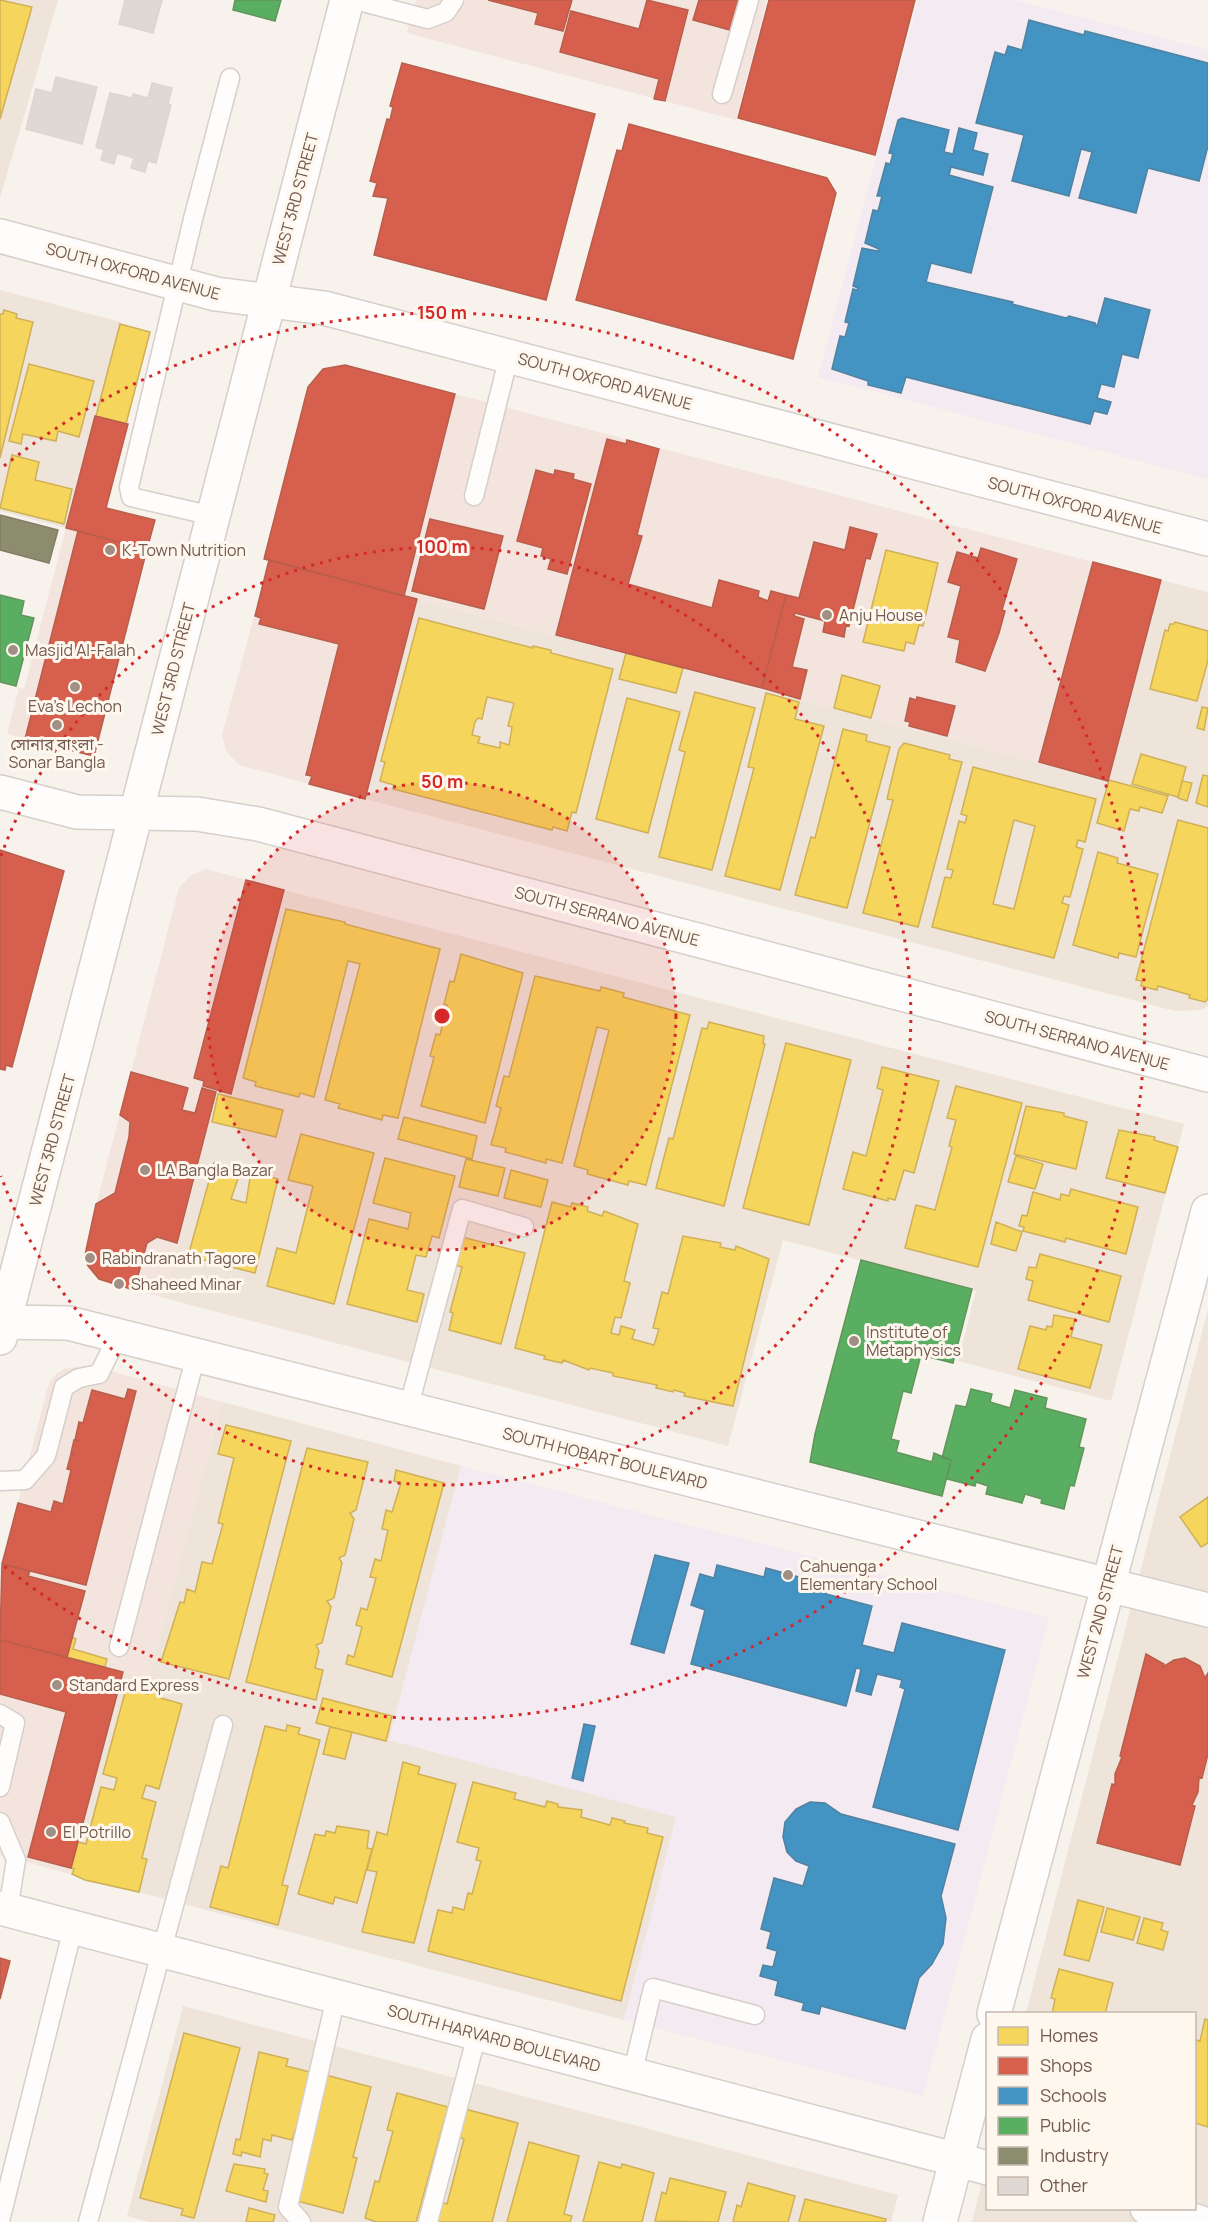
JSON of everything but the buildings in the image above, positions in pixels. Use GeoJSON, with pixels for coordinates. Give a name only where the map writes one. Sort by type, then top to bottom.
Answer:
{"type":"FeatureCollection","features":[{"type":"Feature","properties":{"kind":"street","name":"WEST 3RD STREET"},"geometry":{"type":"LineString","coordinates":[[1,1327],[347,0]]}},
{"type":"Feature","properties":{"kind":"street","name":"SOUTH OXFORD AVENUE"},"geometry":{"type":"LineString","coordinates":[[0,236],[216,294],[324,308],[1208,539]]}},
{"type":"Feature","properties":{"kind":"street","name":"SOUTH SERRANO AVENUE"},"geometry":{"type":"LineString","coordinates":[[0,792],[76,812],[136,815],[196,814],[258,824],[1208,1075]]}},
{"type":"Feature","properties":{"kind":"street","name":"WEST 2ND STREET"},"geometry":{"type":"LineString","coordinates":[[994,2012],[1208,1211]]}},
{"type":"Feature","properties":{"kind":"street","name":"SOUTH HOBART BOULEVARD"},"geometry":{"type":"LineString","coordinates":[[1,1327],[62,1322],[1208,1610]]}},
{"type":"Feature","properties":{"kind":"street","name":"SOUTH HARVARD BOULEVARD"},"geometry":{"type":"LineString","coordinates":[[4,1910],[70,1940],[163,1951],[986,2168]]}},
{"type":"Feature","properties":{"kind":"street"},"geometry":{"type":"LineString","coordinates":[[940,2222],[986,2043]]}},
{"type":"Feature","properties":{"kind":"street"},"geometry":{"type":"LineString","coordinates":[[1154,2210],[1199,2222]]}},
{"type":"Feature","properties":{"kind":"lane"},"geometry":{"type":"LineString","coordinates":[[355,0],[428,19],[446,12],[454,0]]}},
{"type":"Feature","properties":{"kind":"lane"},"geometry":{"type":"LineString","coordinates":[[722,94],[749,0]]}},
{"type":"Feature","properties":{"kind":"lane"},"geometry":{"type":"LineString","coordinates":[[213,516],[131,497],[129,487],[230,78]]}},
{"type":"Feature","properties":{"kind":"lane"},"geometry":{"type":"LineString","coordinates":[[474,496],[509,356]]}},
{"type":"Feature","properties":{"kind":"lane"},"geometry":{"type":"LineString","coordinates":[[408,1408],[462,1209],[524,1227]]}},
{"type":"Feature","properties":{"kind":"lane"},"geometry":{"type":"LineString","coordinates":[[0,1480],[26,1480],[46,1456],[64,1387],[79,1378],[99,1374],[118,1336]]}},
{"type":"Feature","properties":{"kind":"lane"},"geometry":{"type":"LineString","coordinates":[[119,1647],[196,1355]]}},
{"type":"Feature","properties":{"kind":"lane"},"geometry":{"type":"LineString","coordinates":[[0,1714],[15,1723],[0,1787]]}},
{"type":"Feature","properties":{"kind":"lane"},"geometry":{"type":"LineString","coordinates":[[88,2222],[223,1725]]}},
{"type":"Feature","properties":{"kind":"lane"},"geometry":{"type":"LineString","coordinates":[[0,1822],[16,1860],[4,1910]]}},
{"type":"Feature","properties":{"kind":"lane"},"geometry":{"type":"LineString","coordinates":[[0,2221],[70,1940]]}},
{"type":"Feature","properties":{"kind":"lane"},"geometry":{"type":"LineString","coordinates":[[632,2075],[653,1988],[755,2015]]}},
{"type":"Feature","properties":{"kind":"lane"},"geometry":{"type":"LineString","coordinates":[[300,2222],[288,2207],[336,1997]]}},
{"type":"Feature","properties":{"kind":"lane"},"geometry":{"type":"LineString","coordinates":[[428,2222],[477,2034]]}},
{"type":"Feature","properties":{"kind":"shaded area"},"geometry":{"type":"Polygon","coordinates":[[[0,0],[58,0],[0,198],[0,0]]]}},
{"type":"Feature","properties":{"kind":"shaded area"},"geometry":{"type":"Polygon","coordinates":[[[416,0],[767,0],[736,120],[407,33],[416,0]]]}},
{"type":"Feature","properties":{"kind":"shaded area"},"geometry":{"type":"Polygon","coordinates":[[[918,0],[1015,0],[1208,50],[1208,479],[818,377],[918,0]]]}},
{"type":"Feature","properties":{"kind":"shaded area"},"geometry":{"type":"Polygon","coordinates":[[[0,290],[121,322],[66,528],[0,511],[0,290]]]}},
{"type":"Feature","properties":{"kind":"shaded area"},"geometry":{"type":"Polygon","coordinates":[[[345,365],[1161,580],[1108,781],[418,599],[365,799],[239,765],[226,751],[222,735],[269,561],[264,559],[308,387],[323,369],[345,365]]]}},
{"type":"Feature","properties":{"kind":"shaded area"},"geometry":{"type":"Polygon","coordinates":[[[66,528],[147,549],[94,756],[7,734],[19,688],[24,689],[66,528]]]}},
{"type":"Feature","properties":{"kind":"shaded area"},"geometry":{"type":"Polygon","coordinates":[[[1161,580],[1208,592],[1208,1006],[1201,1010],[1175,1011],[365,799],[417,599],[1108,781],[1161,580]]]}},
{"type":"Feature","properties":{"kind":"shaded area"},"geometry":{"type":"Polygon","coordinates":[[[206,869],[284,890],[231,1094],[217,1090],[164,1298],[99,1279],[88,1266],[85,1247],[179,888],[190,876],[206,869]]]}},
{"type":"Feature","properties":{"kind":"shaded area"},"geometry":{"type":"Polygon","coordinates":[[[284,890],[1184,1124],[1111,1401],[958,1361],[976,1291],[783,1240],[728,1446],[164,1298],[217,1090],[231,1093],[284,890]]]}},
{"type":"Feature","properties":{"kind":"shaded area"},"geometry":{"type":"Polygon","coordinates":[[[1208,1309],[1208,2222],[972,2222],[986,2167],[986,2210],[1196,2210],[1196,2012],[1026,2012],[1208,1309]]]}},
{"type":"Feature","properties":{"kind":"shaded area"},"geometry":{"type":"Polygon","coordinates":[[[89,1365],[222,1402],[149,1679],[123,1672],[70,1874],[0,1855],[0,1572],[48,1386],[55,1375],[64,1369],[89,1365]]]}},
{"type":"Feature","properties":{"kind":"shaded area"},"geometry":{"type":"Polygon","coordinates":[[[222,1402],[461,1466],[389,1740],[677,1816],[624,2020],[70,1874],[123,1672],[149,1678],[222,1402]]]}},
{"type":"Feature","properties":{"kind":"shaded area"},"geometry":{"type":"Polygon","coordinates":[[[461,1466],[1049,1618],[923,2096],[624,2020],[676,1817],[389,1740],[461,1466]]]}},
{"type":"Feature","properties":{"kind":"shaded area"},"geometry":{"type":"Polygon","coordinates":[[[183,2006],[898,2195],[891,2222],[149,2222],[127,2216],[183,2006]]]}},
{"type":"Feature","properties":{"kind":"place","name":"K-Town Nutrition"},"geometry":{"type":"Point","coordinates":[110,550]}},
{"type":"Feature","properties":{"kind":"place","name":"Anju House"},"geometry":{"type":"Point","coordinates":[827,615]}},
{"type":"Feature","properties":{"kind":"place","name":"Masjid Al-Falah"},"geometry":{"type":"Point","coordinates":[13,650]}},
{"type":"Feature","properties":{"kind":"place","name":"Eva's Lechon"},"geometry":{"type":"Point","coordinates":[75,687]}},
{"type":"Feature","properties":{"kind":"place","name":"সোনার বাংলা - Sonar Bangla"},"geometry":{"type":"Point","coordinates":[57,725]}},
{"type":"Feature","properties":{"kind":"place","name":"LA Bangla Bazar"},"geometry":{"type":"Point","coordinates":[145,1170]}},
{"type":"Feature","properties":{"kind":"place","name":"Rabindranath Tagore"},"geometry":{"type":"Point","coordinates":[90,1258]}},
{"type":"Feature","properties":{"kind":"place","name":"Shaheed Minar"},"geometry":{"type":"Point","coordinates":[119,1284]}},
{"type":"Feature","properties":{"kind":"place","name":"Institute of Metaphysics"},"geometry":{"type":"Point","coordinates":[854,1341]}},
{"type":"Feature","properties":{"kind":"place","name":"Cahuenga Elementary School"},"geometry":{"type":"Point","coordinates":[788,1575]}},
{"type":"Feature","properties":{"kind":"place","name":"Standard Express"},"geometry":{"type":"Point","coordinates":[57,1685]}},
{"type":"Feature","properties":{"kind":"place","name":"El Potrillo"},"geometry":{"type":"Point","coordinates":[51,1832]}}]}
